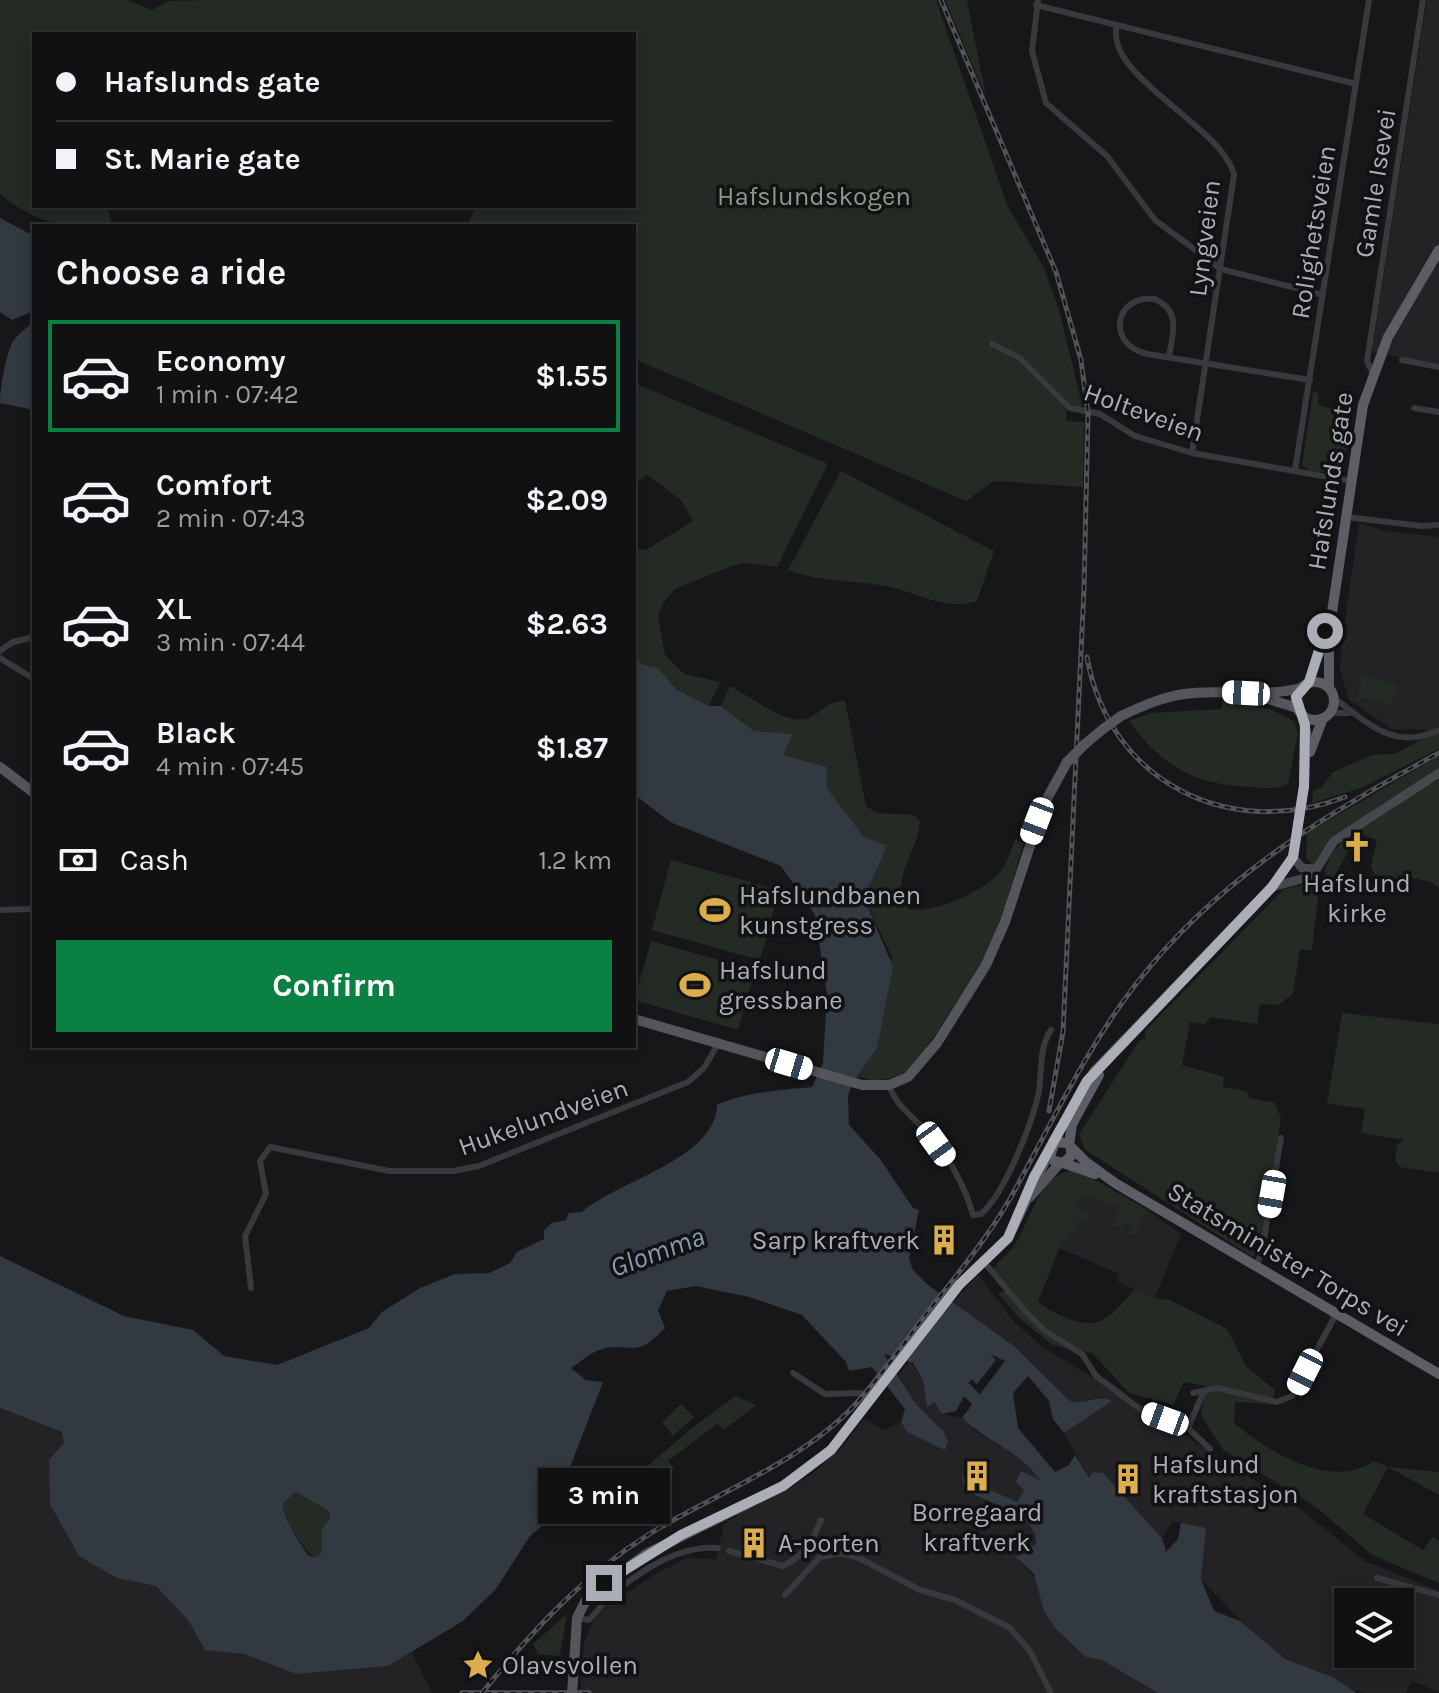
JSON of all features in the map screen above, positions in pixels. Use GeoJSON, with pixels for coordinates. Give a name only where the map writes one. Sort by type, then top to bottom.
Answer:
{"type":"FeatureCollection","features":[{"type":"Feature","properties":{"kind":"highway","name":"Hafslunds gate"},"geometry":{"type":"LineString","coordinates":[[1332,693],[1328,653],[1334,593],[1370,366],[1439,250]]}},
{"type":"Feature","properties":{"kind":"highway","name":"Hafslunds gate"},"geometry":{"type":"LineString","coordinates":[[1305,685],[1334,593]]}},
{"type":"Feature","properties":{"kind":"highway"},"geometry":{"type":"LineString","coordinates":[[1108,1060],[1072,1124],[1071,1156],[1062,1163],[1052,1159],[1051,1148],[1087,1081],[1272,887],[1293,857],[1313,740],[1326,716],[1332,693],[1320,682],[1305,685],[1296,697],[1306,732],[1304,786]]}},
{"type":"Feature","properties":{"kind":"highway"},"geometry":{"type":"LineString","coordinates":[[1300,711],[1312,719],[1326,716]]}},
{"type":"Feature","properties":{"kind":"highway"},"geometry":{"type":"LineString","coordinates":[[1051,1148],[1061,1141],[1070,1147]]}},
{"type":"Feature","properties":{"kind":"highway","name":"Statsminister Torps vei"},"geometry":{"type":"LineString","coordinates":[[1070,1147],[1115,1183],[1439,1374]]}},
{"type":"Feature","properties":{"kind":"highway","name":"Statsminister Torps vei"},"geometry":{"type":"LineString","coordinates":[[1062,1163],[1115,1183]]}},
{"type":"Feature","properties":{"kind":"main road"},"geometry":{"type":"LineString","coordinates":[[636,1020],[853,1083],[889,1085],[913,1073],[927,1057],[986,965],[1005,922],[1043,806],[1067,762],[1085,744],[1121,716],[1175,696],[1246,693],[1305,685]]}},
{"type":"Feature","properties":{"kind":"main road"},"geometry":{"type":"LineString","coordinates":[[1246,693],[1300,711]]}},
{"type":"Feature","properties":{"kind":"main road"},"geometry":{"type":"LineString","coordinates":[[0,767],[32,791]]}},
{"type":"Feature","properties":{"kind":"main road"},"geometry":{"type":"LineString","coordinates":[[1272,887],[1309,877],[1328,847],[1341,835],[1439,773]]}},
{"type":"Feature","properties":{"kind":"main road"},"geometry":{"type":"LineString","coordinates":[[1293,857],[1302,868],[1316,869]]}},
{"type":"Feature","properties":{"kind":"main road"},"geometry":{"type":"LineString","coordinates":[[572,1693],[575,1642],[580,1619],[604,1583],[681,1535],[783,1486],[831,1450],[959,1285],[1008,1238],[1051,1148]]}},
{"type":"Feature","properties":{"kind":"main road"},"geometry":{"type":"LineString","coordinates":[[1023,1204],[1062,1163]]}},
{"type":"Feature","properties":{"kind":"street","name":"Rolighetsveien"},"geometry":{"type":"LineString","coordinates":[[1295,470],[1369,0]]}},
{"type":"Feature","properties":{"kind":"street","name":"Gamle Isevei"},"geometry":{"type":"LineString","coordinates":[[1370,366],[1423,0]]}},
{"type":"Feature","properties":{"kind":"street"},"geometry":{"type":"LineString","coordinates":[[1323,295],[1221,269],[1155,220],[1107,156],[1051,109],[1041,91],[1031,33],[1037,2],[1356,84]]}},
{"type":"Feature","properties":{"kind":"street","name":"Lyngveien"},"geometry":{"type":"LineString","coordinates":[[1117,25],[1116,38],[1125,59],[1230,163],[1235,185],[1192,453]]}},
{"type":"Feature","properties":{"kind":"street"},"geometry":{"type":"LineString","coordinates":[[1169,356],[1175,326],[1171,311],[1151,298],[1133,302],[1120,321],[1123,341],[1140,352],[1310,380]]}},
{"type":"Feature","properties":{"kind":"street","name":"Holteveien"},"geometry":{"type":"LineString","coordinates":[[992,344],[1020,358],[1070,408],[1100,414],[1135,436],[1192,453],[1351,481]]}},
{"type":"Feature","properties":{"kind":"street"},"geometry":{"type":"LineString","coordinates":[[1402,360],[1439,367]]}},
{"type":"Feature","properties":{"kind":"street"},"geometry":{"type":"LineString","coordinates":[[1414,408],[1439,412]]}},
{"type":"Feature","properties":{"kind":"street"},"geometry":{"type":"LineString","coordinates":[[1346,517],[1422,526],[1439,525]]}},
{"type":"Feature","properties":{"kind":"street"},"geometry":{"type":"LineString","coordinates":[[0,651],[13,642],[32,637]]}},
{"type":"Feature","properties":{"kind":"street"},"geometry":{"type":"LineString","coordinates":[[0,658],[32,678]]}},
{"type":"Feature","properties":{"kind":"street"},"geometry":{"type":"LineString","coordinates":[[1332,693],[1352,713],[1381,734],[1398,739],[1426,736],[1439,730]]}},
{"type":"Feature","properties":{"kind":"street"},"geometry":{"type":"LineString","coordinates":[[1326,716],[1352,713]]}},
{"type":"Feature","properties":{"kind":"street"},"geometry":{"type":"LineString","coordinates":[[0,910],[32,909]]}},
{"type":"Feature","properties":{"kind":"street"},"geometry":{"type":"LineString","coordinates":[[889,1085],[897,1102],[928,1133],[958,1174],[973,1215],[981,1214],[989,1207],[1027,1133],[1038,1094],[1044,1041],[1051,1030]]}},
{"type":"Feature","properties":{"kind":"street","name":"Hukelundveien"},"geometry":{"type":"LineString","coordinates":[[251,1288],[245,1236],[266,1194],[260,1161],[270,1147],[389,1171],[429,1173],[479,1166],[688,1082],[704,1068],[719,1042]]}},
{"type":"Feature","properties":{"kind":"street"},"geometry":{"type":"LineString","coordinates":[[1256,1267],[1261,1256],[1281,1138]]}},
{"type":"Feature","properties":{"kind":"street"},"geometry":{"type":"LineString","coordinates":[[984,1262],[1045,1331],[1082,1354],[1096,1376],[1147,1412],[1188,1428],[1210,1449]]}},
{"type":"Feature","properties":{"kind":"street"},"geometry":{"type":"LineString","coordinates":[[1193,1393],[1218,1388],[1277,1402],[1292,1396],[1336,1314]]}},
{"type":"Feature","properties":{"kind":"street"},"geometry":{"type":"LineString","coordinates":[[793,1373],[825,1394],[860,1393],[872,1401]]}},
{"type":"Feature","properties":{"kind":"street"},"geometry":{"type":"LineString","coordinates":[[1188,1428],[1204,1390]]}},
{"type":"Feature","properties":{"kind":"street"},"geometry":{"type":"LineString","coordinates":[[729,1551],[783,1566],[798,1559],[810,1546],[821,1520]]}},
{"type":"Feature","properties":{"kind":"street"},"geometry":{"type":"LineString","coordinates":[[580,1619],[589,1620],[600,1607],[663,1562],[686,1552],[718,1548]]}},
{"type":"Feature","properties":{"kind":"street"},"geometry":{"type":"LineString","coordinates":[[785,1595],[820,1557],[841,1553],[859,1558],[920,1590],[955,1600],[1010,1628],[1030,1651],[1051,1693]]}},
{"type":"Feature","properties":{"kind":"street"},"geometry":{"type":"LineString","coordinates":[[1377,1578],[1439,1595]]}},
{"type":"Feature","properties":{"kind":"street"},"geometry":{"type":"LineString","coordinates":[[462,1693],[589,1693]]}},
{"type":"Feature","properties":{"kind":"shaded area"},"geometry":{"type":"Polygon","coordinates":[[[1427,0],[1439,0],[1439,367],[1372,351],[1427,0]]]}},
{"type":"Feature","properties":{"kind":"shaded area"},"geometry":{"type":"Polygon","coordinates":[[[1359,523],[1385,531],[1439,537],[1439,727],[1426,733],[1425,729],[1394,730],[1349,700],[1340,670],[1341,648],[1359,523]]]}},
{"type":"Feature","properties":{"kind":"shaded area"},"geometry":{"type":"Polygon","coordinates":[[[1071,1170],[1081,1172],[1146,1209],[1181,1234],[1155,1298],[1118,1282],[1119,1274],[1023,1232],[1042,1193],[1053,1179],[1071,1170]]]}},
{"type":"Feature","properties":{"kind":"shaded area"},"geometry":{"type":"Polygon","coordinates":[[[978,1275],[1015,1323],[1044,1348],[1102,1383],[1140,1412],[1165,1423],[1300,1509],[1365,1561],[1439,1591],[1439,1692],[1412,1681],[1405,1693],[1366,1693],[1351,1689],[1333,1677],[1285,1659],[1261,1642],[1201,1579],[1181,1523],[1172,1522],[1162,1538],[1103,1473],[1093,1472],[1089,1478],[1064,1433],[1112,1401],[1099,1397],[1079,1403],[1070,1401],[1014,1346],[953,1303],[978,1275]]]}},
{"type":"Feature","properties":{"kind":"shaded area"},"geometry":{"type":"Polygon","coordinates":[[[910,1361],[923,1380],[927,1406],[933,1401],[942,1414],[962,1418],[978,1433],[1020,1456],[1040,1478],[1038,1481],[1021,1472],[1024,1490],[1017,1502],[962,1478],[973,1495],[1023,1518],[1034,1532],[1037,1544],[1024,1551],[1019,1560],[1037,1580],[1044,1611],[1086,1657],[1102,1659],[1158,1693],[580,1693],[584,1643],[595,1617],[608,1605],[657,1573],[687,1558],[716,1559],[724,1524],[737,1516],[736,1512],[791,1488],[813,1473],[840,1449],[864,1419],[885,1430],[901,1422],[908,1432],[938,1425],[916,1404],[898,1375],[910,1361]]]}},
{"type":"Feature","properties":{"kind":"shaded area"},"geometry":{"type":"Polygon","coordinates":[[[0,1408],[62,1432],[117,1578],[156,1586],[188,1620],[205,1650],[244,1654],[296,1674],[388,1666],[412,1652],[432,1693],[0,1693],[0,1408]]]}},
{"type":"Feature","properties":{"kind":"green space","name":"Hafslundskogen"},"geometry":{"type":"Polygon","coordinates":[[[0,0],[128,0],[152,10],[168,1],[202,0],[936,0],[1007,205],[1043,266],[1059,309],[1083,409],[1067,403],[1066,421],[1084,422],[1083,487],[994,481],[966,501],[636,360],[636,224],[468,224],[475,208],[636,208],[636,32],[32,32],[32,208],[108,208],[112,224],[53,222],[27,212],[0,194],[0,0]]]}},
{"type":"Feature","properties":{"kind":"green space"},"geometry":{"type":"Polygon","coordinates":[[[945,0],[967,0],[986,97],[945,0]]]}},
{"type":"Feature","properties":{"kind":"green space"},"geometry":{"type":"Polygon","coordinates":[[[636,384],[828,464],[777,567],[746,563],[732,566],[675,589],[663,603],[658,615],[665,655],[684,674],[720,682],[709,706],[676,689],[658,668],[641,664],[636,657],[636,549],[646,550],[693,521],[681,500],[647,475],[636,483],[636,384]]]}},
{"type":"Feature","properties":{"kind":"green space"},"geometry":{"type":"Polygon","coordinates":[[[1313,392],[1319,393],[1318,405],[1345,412],[1348,405],[1352,406],[1343,473],[1310,471],[1302,465],[1313,392]]]}},
{"type":"Feature","properties":{"kind":"green space"},"geometry":{"type":"Polygon","coordinates":[[[841,471],[994,551],[977,601],[946,603],[884,586],[815,577],[788,570],[841,471]]]}},
{"type":"Feature","properties":{"kind":"green space"},"geometry":{"type":"Polygon","coordinates":[[[1362,676],[1397,684],[1392,705],[1358,698],[1362,676]]]}},
{"type":"Feature","properties":{"kind":"green space"},"geometry":{"type":"Polygon","coordinates":[[[730,686],[792,719],[811,717],[831,704],[845,701],[866,806],[877,813],[914,815],[920,821],[901,886],[907,908],[929,909],[969,895],[1002,870],[1015,839],[1024,843],[999,926],[983,961],[914,1067],[900,1074],[879,1080],[857,1076],[877,1048],[892,957],[864,898],[864,837],[827,788],[827,767],[783,755],[792,734],[754,731],[721,706],[730,686]]]}},
{"type":"Feature","properties":{"kind":"green space"},"geometry":{"type":"Polygon","coordinates":[[[1222,700],[1270,709],[1294,721],[1298,733],[1288,784],[1261,788],[1197,777],[1168,762],[1129,721],[1151,713],[1222,709],[1222,700]]]}},
{"type":"Feature","properties":{"kind":"green space"},"geometry":{"type":"Polygon","coordinates":[[[1439,730],[1439,749],[1361,788],[1312,803],[1313,791],[1322,787],[1333,772],[1372,755],[1395,754],[1439,730]]]}},
{"type":"Feature","properties":{"kind":"green space"},"geometry":{"type":"Polygon","coordinates":[[[1439,756],[1439,773],[1349,829],[1316,869],[1306,858],[1307,833],[1439,756]]]}},
{"type":"Feature","properties":{"kind":"green space"},"geometry":{"type":"Polygon","coordinates":[[[1439,779],[1439,888],[1431,882],[1399,875],[1397,879],[1375,875],[1371,867],[1377,840],[1358,833],[1331,880],[1326,879],[1327,864],[1350,834],[1368,820],[1439,779]]]}},
{"type":"Feature","properties":{"kind":"green space","name":"Hafslundbanen kunstgress"},"geometry":{"type":"Polygon","coordinates":[[[671,860],[779,890],[760,960],[652,930],[671,860]]]}},
{"type":"Feature","properties":{"kind":"green space"},"geometry":{"type":"Polygon","coordinates":[[[1313,883],[1319,888],[1312,951],[1300,949],[1293,994],[1278,1005],[1260,1004],[1257,1024],[1211,1017],[1205,1024],[1190,1022],[1182,1065],[1224,1077],[1223,1087],[1247,1091],[1249,1098],[1275,1103],[1281,1118],[1260,1250],[1252,1257],[1084,1149],[1079,1134],[1139,1041],[1145,1038],[1145,1031],[1284,889],[1313,883]]]}},
{"type":"Feature","properties":{"kind":"green space","name":"Hafslund gressbane"},"geometry":{"type":"Polygon","coordinates":[[[651,941],[755,970],[738,1030],[636,1001],[651,941]]]}},
{"type":"Feature","properties":{"kind":"green space"},"geometry":{"type":"Polygon","coordinates":[[[1342,1013],[1439,1024],[1439,1173],[1400,1167],[1395,1160],[1397,1145],[1404,1140],[1361,1133],[1365,1109],[1327,1103],[1342,1013]]]}},
{"type":"Feature","properties":{"kind":"green space"},"geometry":{"type":"Polygon","coordinates":[[[1071,1170],[1081,1172],[1146,1209],[1135,1236],[1125,1233],[1132,1230],[1131,1223],[1125,1223],[1122,1229],[1114,1226],[1120,1208],[1082,1194],[1077,1209],[1090,1214],[1086,1224],[1078,1221],[1073,1233],[1059,1249],[1038,1302],[1069,1319],[1096,1323],[1112,1313],[1136,1289],[1155,1298],[1170,1300],[1227,1329],[1246,1366],[1275,1390],[1271,1404],[1235,1402],[1234,1423],[1282,1456],[1320,1470],[1338,1472],[1357,1469],[1374,1461],[1388,1467],[1363,1514],[1423,1550],[1433,1536],[1439,1541],[1439,1583],[1372,1555],[1316,1507],[1223,1450],[1201,1415],[1206,1386],[1184,1382],[1173,1405],[1129,1393],[1092,1353],[1052,1345],[1018,1317],[998,1293],[1008,1291],[993,1270],[1014,1246],[1043,1191],[1060,1174],[1071,1170]]]}},
{"type":"Feature","properties":{"kind":"green space"},"geometry":{"type":"Polygon","coordinates":[[[736,1396],[756,1405],[724,1430],[717,1424],[668,1461],[674,1468],[658,1480],[636,1476],[693,1427],[736,1396]]]}},
{"type":"Feature","properties":{"kind":"green space"},"geometry":{"type":"Polygon","coordinates":[[[681,1404],[694,1417],[673,1436],[662,1422],[681,1404]]]}},
{"type":"Feature","properties":{"kind":"green space"},"geometry":{"type":"Polygon","coordinates":[[[1388,1467],[1439,1472],[1439,1495],[1388,1467]]]}},
{"type":"Feature","properties":{"kind":"green space"},"geometry":{"type":"Polygon","coordinates":[[[296,1492],[329,1511],[330,1518],[321,1531],[322,1552],[316,1557],[300,1542],[283,1508],[283,1503],[296,1492]]]}},
{"type":"Feature","properties":{"kind":"green space"},"geometry":{"type":"Polygon","coordinates":[[[567,1614],[560,1656],[538,1654],[533,1644],[567,1614]]]}},
{"type":"Feature","properties":{"kind":"water"},"geometry":{"type":"Polygon","coordinates":[[[0,218],[32,235],[32,313],[12,320],[0,312],[0,218]]]}},
{"type":"Feature","properties":{"kind":"water"},"geometry":{"type":"Polygon","coordinates":[[[32,324],[32,410],[0,403],[4,370],[11,346],[18,335],[32,324]]]}},
{"type":"Feature","properties":{"kind":"water"},"geometry":{"type":"Polygon","coordinates":[[[636,657],[641,664],[658,668],[676,689],[709,706],[721,706],[754,731],[793,734],[783,755],[827,767],[827,788],[864,837],[887,846],[864,898],[893,967],[877,1048],[852,1084],[848,1096],[849,1125],[880,1159],[913,1208],[919,1210],[909,1259],[913,1270],[927,1284],[1014,1346],[1070,1401],[1101,1398],[1112,1401],[1064,1433],[1053,1419],[1049,1401],[1028,1376],[1013,1393],[1018,1428],[1055,1472],[1069,1465],[1075,1455],[1089,1478],[1093,1472],[1103,1473],[1162,1538],[1166,1552],[1178,1539],[1181,1523],[1206,1528],[1201,1579],[1214,1611],[1240,1621],[1285,1659],[1333,1677],[1357,1693],[1158,1693],[1102,1660],[1086,1657],[1055,1628],[1044,1611],[1034,1574],[1016,1557],[1036,1544],[1029,1525],[1021,1517],[967,1491],[961,1477],[1017,1502],[1024,1490],[1016,1482],[1021,1471],[1040,1480],[1023,1461],[962,1418],[1005,1361],[990,1354],[996,1360],[977,1384],[972,1379],[968,1383],[974,1388],[963,1398],[956,1411],[942,1414],[934,1402],[927,1407],[923,1380],[913,1363],[884,1354],[916,1404],[944,1432],[948,1442],[945,1450],[907,1432],[901,1422],[905,1409],[872,1367],[849,1371],[846,1362],[802,1315],[749,1297],[696,1286],[667,1291],[658,1310],[665,1328],[646,1344],[599,1350],[571,1368],[586,1380],[603,1382],[550,1519],[530,1536],[496,1589],[463,1621],[388,1666],[296,1674],[244,1654],[205,1650],[188,1620],[156,1586],[117,1578],[79,1556],[50,1504],[49,1460],[64,1443],[62,1432],[0,1408],[0,1256],[124,1316],[193,1330],[224,1356],[277,1365],[369,1328],[382,1312],[420,1288],[455,1274],[489,1273],[510,1263],[517,1252],[544,1239],[544,1230],[552,1223],[566,1220],[569,1213],[582,1212],[683,1154],[700,1140],[712,1124],[717,1105],[750,1095],[812,1087],[823,1063],[827,994],[815,915],[781,866],[670,822],[636,796],[636,657]],[[296,1492],[283,1503],[288,1522],[309,1556],[316,1557],[322,1552],[321,1531],[330,1518],[329,1511],[296,1492]]]}},
{"type":"Feature","properties":{"kind":"waterway","name":"Glomma"},"geometry":{"type":"LineString","coordinates":[[959,1382],[988,1412]]}},
{"type":"Feature","properties":{"kind":"railway"},"geometry":{"type":"LineString","coordinates":[[941,0],[1056,272],[1081,360],[1088,413],[1084,589],[1063,1032],[1049,1111]]}},
{"type":"Feature","properties":{"kind":"railway"},"geometry":{"type":"LineString","coordinates":[[1087,657],[1100,701],[1120,738],[1148,768],[1181,791],[1219,805],[1259,811],[1302,809],[1345,797]]}},
{"type":"Feature","properties":{"kind":"railway"},"geometry":{"type":"LineString","coordinates":[[482,1693],[539,1626],[603,1567],[651,1533],[808,1445],[854,1406],[992,1228],[1101,1035],[1136,984],[1167,947],[1237,881],[1275,852],[1355,800],[1439,753]]}},
{"type":"Feature","properties":{"kind":"railway"},"geometry":{"type":"LineString","coordinates":[[462,1693],[589,1693]]}},
{"type":"Feature","properties":{"kind":"place","name":"Hafslund kirke"},"geometry":{"type":"Point","coordinates":[1357,847]}},
{"type":"Feature","properties":{"kind":"place","name":"Hafslundbanen kunstgress"},"geometry":{"type":"Point","coordinates":[715,910]}},
{"type":"Feature","properties":{"kind":"place","name":"Hafslund gressbane"},"geometry":{"type":"Point","coordinates":[695,985]}},
{"type":"Feature","properties":{"kind":"place","name":"Sarp kraftverk"},"geometry":{"type":"Point","coordinates":[944,1240]}},
{"type":"Feature","properties":{"kind":"place","name":"Borregaard kraftverk"},"geometry":{"type":"Point","coordinates":[977,1476]}},
{"type":"Feature","properties":{"kind":"place","name":"Hafslund kraftstasjon"},"geometry":{"type":"Point","coordinates":[1128,1479]}},
{"type":"Feature","properties":{"kind":"place","name":"A-porten"},"geometry":{"type":"Point","coordinates":[754,1543]}},
{"type":"Feature","properties":{"kind":"place","name":"Olavsvollen"},"geometry":{"type":"Point","coordinates":[478,1665]}},
{"type":"Feature","properties":{"kind":"route"},"geometry":{"type":"LineString","coordinates":[[604,1583],[681,1535],[783,1486],[822,1459],[854,1424],[959,1285],[1008,1238],[1034,1177],[1087,1081],[1288,867],[1297,838],[1304,786],[1305,725],[1297,708],[1296,697],[1309,682],[1325,631]]}}]}
